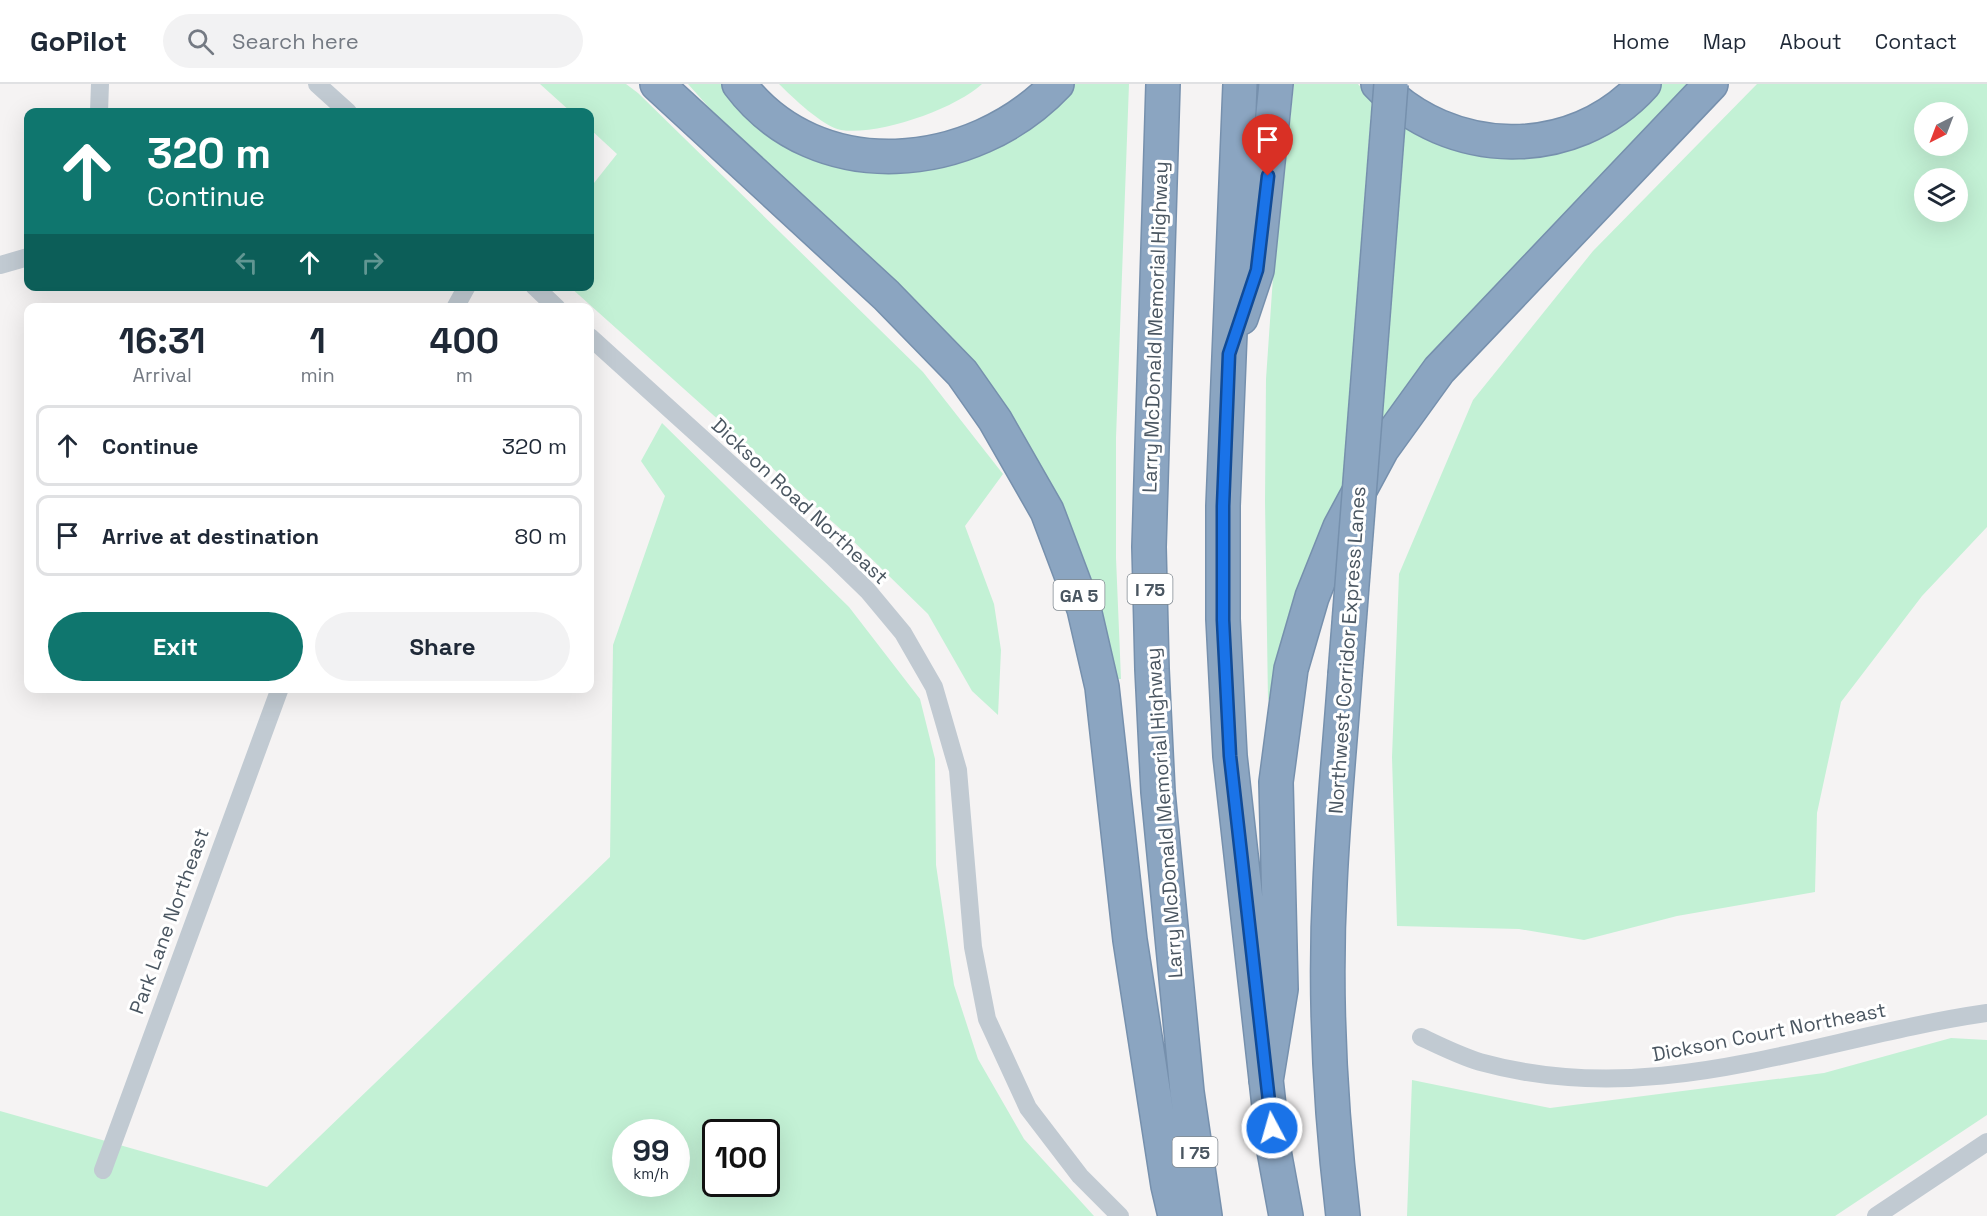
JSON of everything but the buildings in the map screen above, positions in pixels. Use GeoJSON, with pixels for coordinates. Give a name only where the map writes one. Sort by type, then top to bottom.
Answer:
{"type":"FeatureCollection","features":[{"type":"Feature","properties":{"kind":"highway"},"geometry":{"type":"LineString","coordinates":[[657,84],[713,134]]}},
{"type":"Feature","properties":{"kind":"highway","name":"GA 5"},"geometry":{"type":"LineString","coordinates":[[677,84],[713,134],[886,295],[962,374],[995,420],[1047,511],[1084,609],[1102,687],[1130,940],[1188,1207]]}},
{"type":"Feature","properties":{"kind":"highway"},"geometry":{"type":"LineString","coordinates":[[739,84],[762,111],[790,132],[819,146],[852,155],[887,158],[947,149],[992,133],[1023,114],[1057,84]]}},
{"type":"Feature","properties":{"kind":"highway","name":"Larry McDonald Memorial Highway"},"geometry":{"type":"LineString","coordinates":[[1163,84],[1149,548],[1152,669],[1160,815],[1187,1092],[1188,1207]]}},
{"type":"Feature","properties":{"kind":"highway"},"geometry":{"type":"LineString","coordinates":[[1240,84],[1223,506],[1223,620],[1228,734],[1274,1151],[1286,1216]]}},
{"type":"Feature","properties":{"kind":"highway"},"geometry":{"type":"LineString","coordinates":[[1229,354],[1257,270],[1276,84]]}},
{"type":"Feature","properties":{"kind":"highway"},"geometry":{"type":"LineString","coordinates":[[1378,84],[1416,115],[1445,130],[1473,139],[1509,144],[1548,139],[1578,129],[1621,105],[1644,84]]}},
{"type":"Feature","properties":{"kind":"highway","name":"Northwest Corridor Express Lanes"},"geometry":{"type":"LineString","coordinates":[[1344,1216],[1334,1133],[1329,996],[1330,886],[1391,84]]}},
{"type":"Feature","properties":{"kind":"highway"},"geometry":{"type":"LineString","coordinates":[[1266,1081],[1281,989],[1276,782],[1291,669],[1309,606],[1336,535],[1383,449],[1439,370],[1711,84]]}},
{"type":"Feature","properties":{"kind":"street"},"geometry":{"type":"LineString","coordinates":[[99,108],[100,84]]}},
{"type":"Feature","properties":{"kind":"street"},"geometry":{"type":"LineString","coordinates":[[317,84],[344,108]]}},
{"type":"Feature","properties":{"kind":"street"},"geometry":{"type":"LineString","coordinates":[[0,265],[24,258]]}},
{"type":"Feature","properties":{"kind":"street"},"geometry":{"type":"LineString","coordinates":[[539,291],[552,303]]}},
{"type":"Feature","properties":{"kind":"street","name":"Dickson Road Northeast"},"geometry":{"type":"LineString","coordinates":[[594,342],[832,556],[868,591],[903,633],[933,687],[958,770],[973,947],[987,1019],[1028,1108],[1080,1176],[1120,1216]]}},
{"type":"Feature","properties":{"kind":"street","name":"Park Lane Northeast"},"geometry":{"type":"LineString","coordinates":[[103,1170],[278,693]]}},
{"type":"Feature","properties":{"kind":"street","name":"Dickson Court Northeast"},"geometry":{"type":"LineString","coordinates":[[1421,1037],[1477,1061],[1520,1072],[1554,1077],[1615,1080],[1655,1078],[1730,1066],[1987,1013]]}},
{"type":"Feature","properties":{"kind":"street"},"geometry":{"type":"LineString","coordinates":[[1876,1216],[1987,1142]]}},
{"type":"Feature","properties":{"kind":"green space"},"geometry":{"type":"Polygon","coordinates":[[[540,84],[626,84],[638,93],[923,372],[1003,474],[965,526],[994,604],[1001,650],[998,715],[972,691],[928,614],[846,534],[594,308],[594,303],[588,303],[574,291],[594,291],[594,183],[617,154],[594,133],[594,108],[567,108],[540,84]]]}},
{"type":"Feature","properties":{"kind":"green space"},"geometry":{"type":"Polygon","coordinates":[[[688,84],[723,84],[843,167],[1046,112],[1075,84],[1129,84],[1116,438],[1116,558],[1121,679],[1115,679],[1095,592],[1054,495],[688,84]]]}},
{"type":"Feature","properties":{"kind":"green space"},"geometry":{"type":"Polygon","coordinates":[[[779,84],[982,84],[954,103],[915,119],[895,125],[857,131],[841,130],[825,123],[779,84]]]}},
{"type":"Feature","properties":{"kind":"green space"},"geometry":{"type":"Polygon","coordinates":[[[1294,84],[1358,84],[1372,100],[1342,495],[1268,701],[1266,379],[1273,277],[1294,84]]]}},
{"type":"Feature","properties":{"kind":"green space"},"geometry":{"type":"Polygon","coordinates":[[[1661,84],[1700,84],[1379,427],[1403,119],[1486,156],[1535,157],[1578,146],[1655,92],[1661,84]]]}},
{"type":"Feature","properties":{"kind":"green space"},"geometry":{"type":"Polygon","coordinates":[[[1757,84],[1987,84],[1987,527],[1922,596],[1841,702],[1817,813],[1815,892],[1677,916],[1584,940],[1519,929],[1397,926],[1392,757],[1399,574],[1473,400],[1593,251],[1757,84]]]}},
{"type":"Feature","properties":{"kind":"green space"},"geometry":{"type":"Polygon","coordinates":[[[662,423],[849,607],[920,699],[935,759],[936,865],[954,985],[978,1059],[1024,1139],[1094,1216],[0,1216],[0,1111],[267,1187],[610,857],[613,645],[665,496],[641,461],[662,423]]]}},
{"type":"Feature","properties":{"kind":"green space"},"geometry":{"type":"Polygon","coordinates":[[[1951,1038],[1987,1040],[1987,1115],[1835,1216],[1407,1216],[1412,1080],[1550,1108],[1824,1073],[1951,1038]]]}},
{"type":"Feature","properties":{"kind":"route"},"geometry":{"type":"LineString","coordinates":[[1268,176],[1257,270],[1229,354],[1223,506],[1223,620],[1230,756],[1272,1128]]}}]}
